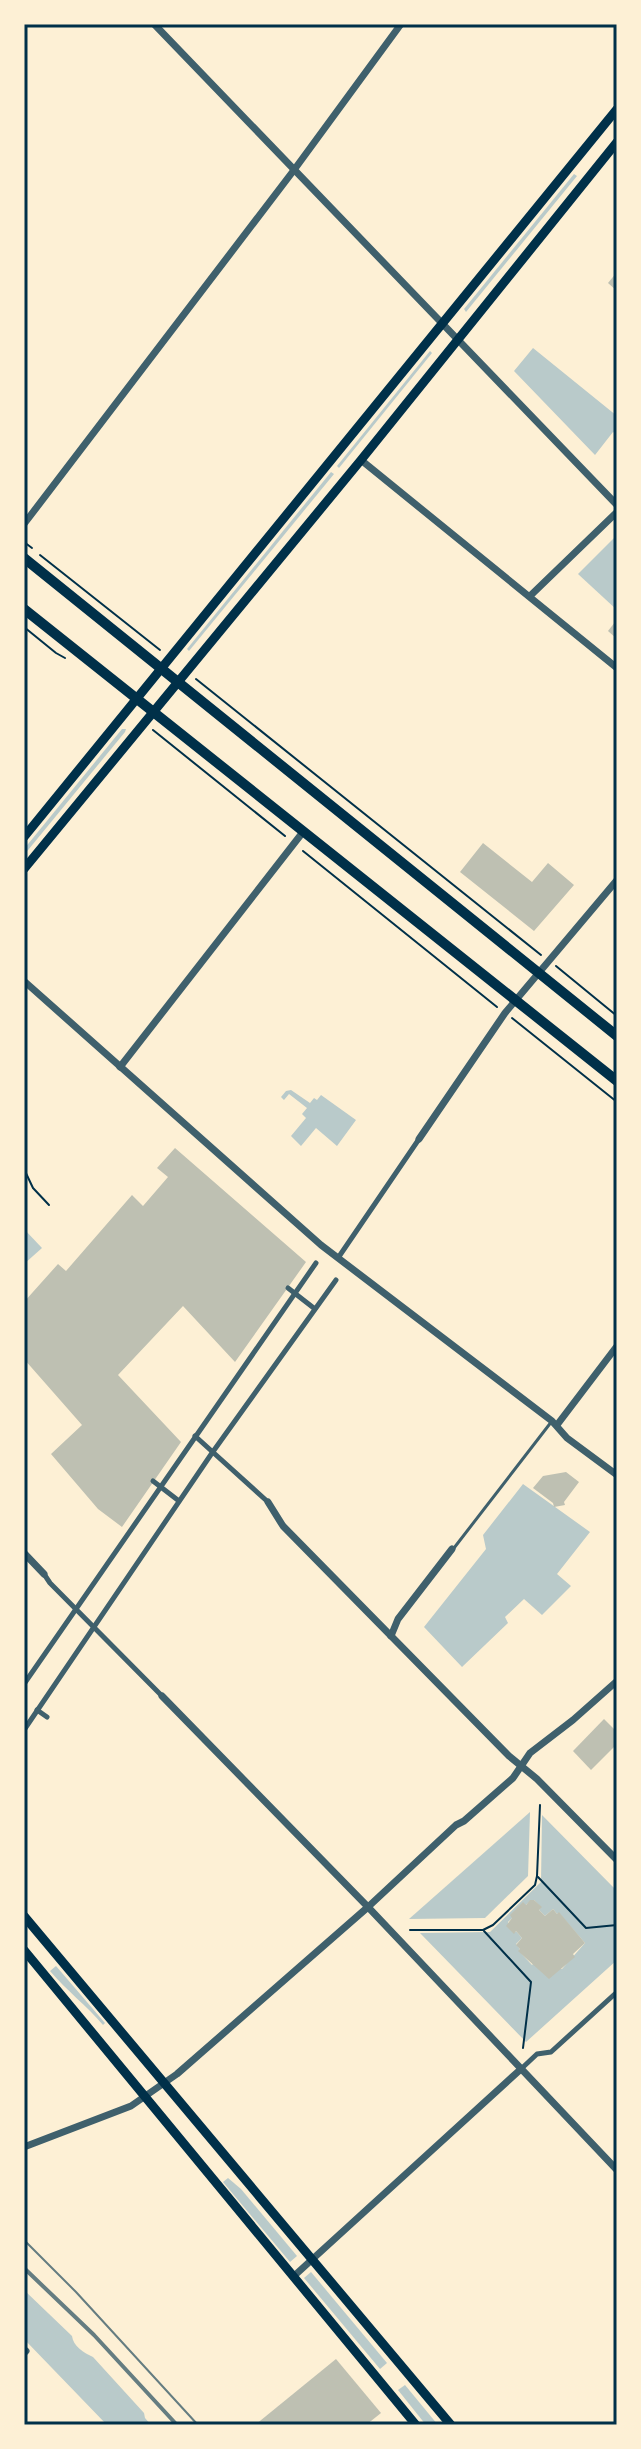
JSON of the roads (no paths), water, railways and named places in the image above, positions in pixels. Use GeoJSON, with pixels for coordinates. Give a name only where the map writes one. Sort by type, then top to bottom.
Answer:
{"type":"FeatureCollection","features":[{"type":"Feature","properties":{"kind":"main road"},"geometry":{"type":"LineString","coordinates":[[24,837],[617,109]]}},
{"type":"Feature","properties":{"kind":"main road"},"geometry":{"type":"LineString","coordinates":[[24,869],[361,460],[617,142]]}},
{"type":"Feature","properties":{"kind":"main road"},"geometry":{"type":"LineString","coordinates":[[24,558],[617,1036]]}},
{"type":"Feature","properties":{"kind":"main road"},"geometry":{"type":"LineString","coordinates":[[24,609],[617,1081]]}},
{"type":"Feature","properties":{"kind":"main road"},"geometry":{"type":"LineString","coordinates":[[24,1916],[451,2425]]}},
{"type":"Feature","properties":{"kind":"main road"},"geometry":{"type":"LineString","coordinates":[[24,1950],[416,2425]]}},
{"type":"Feature","properties":{"kind":"street"},"geometry":{"type":"LineString","coordinates":[[154,24],[617,505]]}},
{"type":"Feature","properties":{"kind":"street"},"geometry":{"type":"LineString","coordinates":[[24,524],[294,170],[401,24]]}},
{"type":"Feature","properties":{"kind":"street"},"geometry":{"type":"LineString","coordinates":[[361,460],[617,668]]}},
{"type":"Feature","properties":{"kind":"street"},"geometry":{"type":"LineString","coordinates":[[530,596],[617,512]]}},
{"type":"Feature","properties":{"kind":"street"},"geometry":{"type":"LineString","coordinates":[[120,1067],[303,832]]}},
{"type":"Feature","properties":{"kind":"street"},"geometry":{"type":"LineString","coordinates":[[338,1258],[516,999],[617,880]]}},
{"type":"Feature","properties":{"kind":"street"},"geometry":{"type":"LineString","coordinates":[[24,981],[338,1258],[617,1475]]}},
{"type":"Feature","properties":{"kind":"street"},"geometry":{"type":"LineString","coordinates":[[24,1684],[195,1436],[291,1290],[316,1263]]}},
{"type":"Feature","properties":{"kind":"street"},"geometry":{"type":"LineString","coordinates":[[24,1730],[212,1453],[336,1280]]}},
{"type":"Feature","properties":{"kind":"street"},"geometry":{"type":"LineString","coordinates":[[291,1290],[315,1309]]}},
{"type":"Feature","properties":{"kind":"street"},"geometry":{"type":"LineString","coordinates":[[554,1423],[617,1346]]}},
{"type":"Feature","properties":{"kind":"street"},"geometry":{"type":"LineString","coordinates":[[195,1436],[268,1502],[283,1526],[509,1756],[537,1779],[617,1860]]}},
{"type":"Feature","properties":{"kind":"street"},"geometry":{"type":"LineString","coordinates":[[153,1481],[179,1501]]}},
{"type":"Feature","properties":{"kind":"street"},"geometry":{"type":"LineString","coordinates":[[391,1636],[398,1619],[452,1549]]}},
{"type":"Feature","properties":{"kind":"street"},"geometry":{"type":"LineString","coordinates":[[24,1553],[368,1907],[617,2170]]}},
{"type":"Feature","properties":{"kind":"street"},"geometry":{"type":"LineString","coordinates":[[24,2147],[131,2106],[177,2074],[434,1848],[442,1837],[513,1778],[541,1743],[573,1720],[617,1681]]}},
{"type":"Feature","properties":{"kind":"street"},"geometry":{"type":"LineString","coordinates":[[37,1710],[47,1717]]}},
{"type":"Feature","properties":{"kind":"street"},"geometry":{"type":"LineString","coordinates":[[294,2276],[537,2054],[551,2052],[617,1992]]}},
{"type":"Feature","properties":{"kind":"lane"},"geometry":{"type":"LineString","coordinates":[[452,1549],[554,1423]]}},
{"type":"Feature","properties":{"kind":"tram line"},"geometry":{"type":"LineString","coordinates":[[24,2240],[198,2425]]}},
{"type":"Feature","properties":{"kind":"railway"},"geometry":{"type":"LineString","coordinates":[[24,2268],[94,2335],[177,2425]]}}]}
